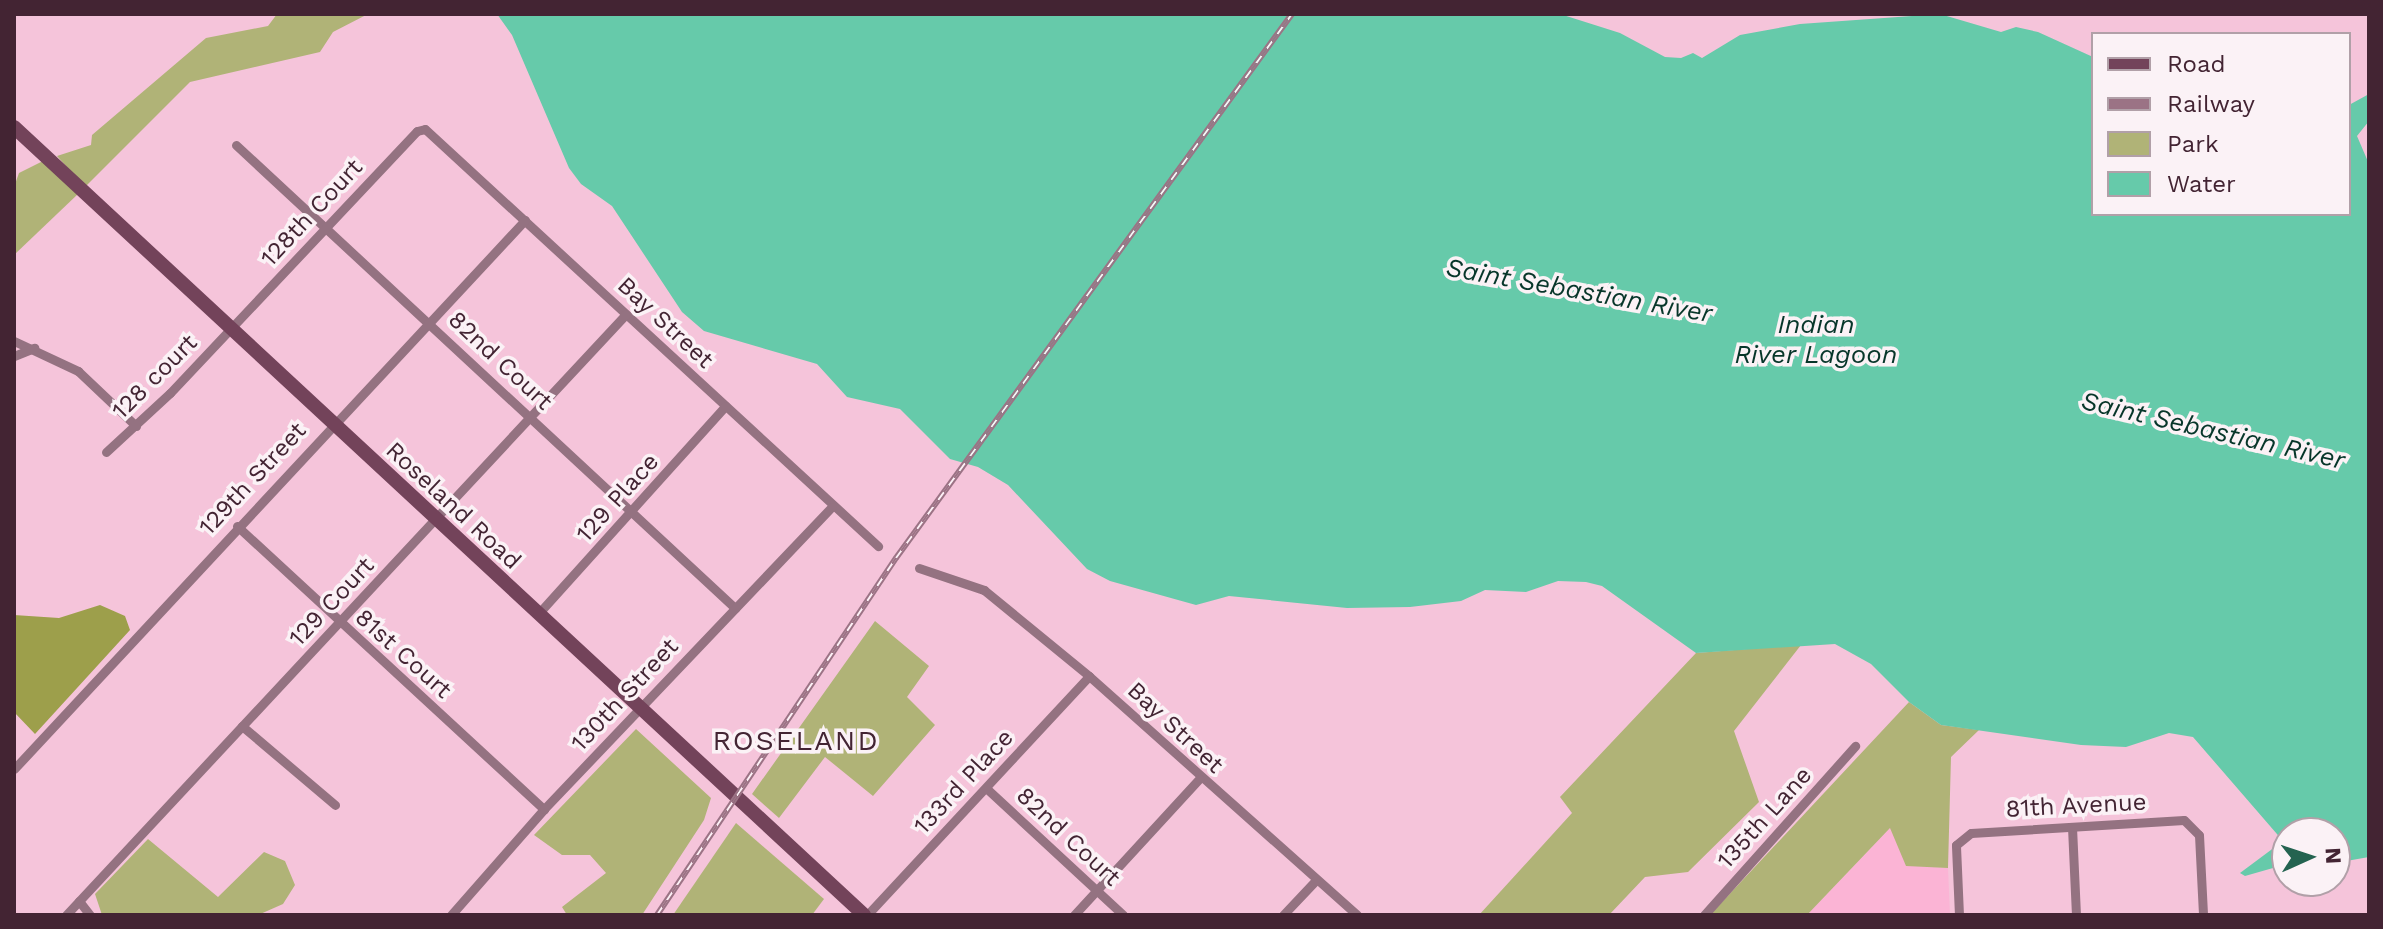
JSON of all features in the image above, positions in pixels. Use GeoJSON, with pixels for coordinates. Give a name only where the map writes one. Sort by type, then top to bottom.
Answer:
{"type":"FeatureCollection","features":[{"type":"Feature","properties":{"kind":"main road","name":"Roseland Road"},"geometry":{"type":"LineString","coordinates":[[14,127],[538,614],[638,711],[865,915]]}},
{"type":"Feature","properties":{"kind":"street","name":"128th Court"},"geometry":{"type":"LineString","coordinates":[[231,328],[417,131],[425,129]]}},
{"type":"Feature","properties":{"kind":"street","name":"Bay Street"},"geometry":{"type":"LineString","coordinates":[[425,129],[832,507],[878,546]]}},
{"type":"Feature","properties":{"kind":"street","name":"82nd Court"},"geometry":{"type":"LineString","coordinates":[[236,145],[328,225],[735,608]]}},
{"type":"Feature","properties":{"kind":"street","name":"129th Street"},"geometry":{"type":"LineString","coordinates":[[14,769],[525,220]]}},
{"type":"Feature","properties":{"kind":"street","name":"129 Court"},"geometry":{"type":"LineString","coordinates":[[66,915],[626,314]]}},
{"type":"Feature","properties":{"kind":"street","name":"128 court"},"geometry":{"type":"LineString","coordinates":[[106,452],[136,426],[231,328]]}},
{"type":"Feature","properties":{"kind":"street"},"geometry":{"type":"LineString","coordinates":[[14,341],[78,371],[136,426]]}},
{"type":"Feature","properties":{"kind":"street"},"geometry":{"type":"LineString","coordinates":[[14,356],[34,348]]}},
{"type":"Feature","properties":{"kind":"street","name":"129 Place"},"geometry":{"type":"LineString","coordinates":[[538,614],[634,512],[725,406]]}},
{"type":"Feature","properties":{"kind":"street","name":"130th Street"},"geometry":{"type":"LineString","coordinates":[[451,915],[544,809],[832,507]]}},
{"type":"Feature","properties":{"kind":"street","name":"81st Court"},"geometry":{"type":"LineString","coordinates":[[237,526],[544,809]]}},
{"type":"Feature","properties":{"kind":"street","name":"Bay Street"},"geometry":{"type":"LineString","coordinates":[[919,568],[984,590],[1089,676],[1199,779],[1357,915]]}},
{"type":"Feature","properties":{"kind":"street","name":"133rd Place"},"geometry":{"type":"LineString","coordinates":[[865,915],[1089,676]]}},
{"type":"Feature","properties":{"kind":"street"},"geometry":{"type":"LineString","coordinates":[[242,726],[335,805]]}},
{"type":"Feature","properties":{"kind":"street","name":"135th Lane"},"geometry":{"type":"LineString","coordinates":[[1704,915],[1855,746]]}},
{"type":"Feature","properties":{"kind":"street"},"geometry":{"type":"LineString","coordinates":[[1074,915],[1199,779]]}},
{"type":"Feature","properties":{"kind":"street","name":"82nd Court"},"geometry":{"type":"LineString","coordinates":[[986,788],[1123,915]]}},
{"type":"Feature","properties":{"kind":"street","name":"81th Avenue"},"geometry":{"type":"LineString","coordinates":[[1959,915],[1956,845],[1962,837],[2072,827],[2192,823],[2199,835],[2203,915]]}},
{"type":"Feature","properties":{"kind":"street"},"geometry":{"type":"LineString","coordinates":[[2072,827],[2076,915]]}},
{"type":"Feature","properties":{"kind":"street"},"geometry":{"type":"LineString","coordinates":[[1283,915],[1315,881]]}},
{"type":"Feature","properties":{"kind":"street"},"geometry":{"type":"LineString","coordinates":[[79,901],[90,915]]}},
{"type":"Feature","properties":{"kind":"shaded area"},"geometry":{"type":"Polygon","coordinates":[[[100,605],[125,616],[130,630],[35,734],[14,712],[14,615],[59,618],[100,605]]]}},
{"type":"Feature","properties":{"kind":"shaded area"},"geometry":{"type":"Polygon","coordinates":[[[1891,827],[1906,865],[1948,868],[1950,915],[1807,915],[1891,827]]]}},
{"type":"Feature","properties":{"kind":"green space"},"geometry":{"type":"Polygon","coordinates":[[[277,14],[368,14],[333,32],[320,52],[190,82],[85,187],[57,156],[91,145],[92,135],[206,38],[268,26],[277,14]]]}},
{"type":"Feature","properties":{"kind":"green space"},"geometry":{"type":"Polygon","coordinates":[[[43,161],[78,194],[14,255],[14,187],[19,173],[43,161]]]}},
{"type":"Feature","properties":{"kind":"green space"},"geometry":{"type":"Polygon","coordinates":[[[875,621],[929,666],[907,697],[935,725],[873,796],[825,757],[779,818],[752,794],[875,621]]]}},
{"type":"Feature","properties":{"kind":"green space"},"geometry":{"type":"Polygon","coordinates":[[[1801,645],[1734,731],[1759,802],[1688,872],[1645,877],[1609,915],[1479,915],[1572,813],[1560,797],[1696,653],[1801,645]]]}},
{"type":"Feature","properties":{"kind":"green space"},"geometry":{"type":"Polygon","coordinates":[[[1909,702],[1941,725],[1979,730],[1951,757],[1948,868],[1906,866],[1890,828],[1807,915],[1710,915],[1909,702]]]}},
{"type":"Feature","properties":{"kind":"green space"},"geometry":{"type":"Polygon","coordinates":[[[636,729],[711,798],[704,820],[642,915],[567,915],[562,907],[606,873],[590,855],[562,855],[534,835],[636,729]]]}},
{"type":"Feature","properties":{"kind":"green space"},"geometry":{"type":"Polygon","coordinates":[[[736,823],[824,899],[812,915],[673,915],[736,823]]]}},
{"type":"Feature","properties":{"kind":"green space"},"geometry":{"type":"Polygon","coordinates":[[[148,839],[218,897],[264,852],[285,861],[295,885],[283,904],[258,915],[102,915],[95,894],[148,839]]]}},
{"type":"Feature","properties":{"kind":"water","name":"Indian River Lagoon"},"geometry":{"type":"Polygon","coordinates":[[[497,14],[1560,14],[1620,33],[1665,57],[1681,58],[1693,53],[1702,58],[1740,35],[1800,24],[1940,14],[2001,32],[2016,27],[2038,32],[2091,56],[2091,216],[2351,216],[2351,104],[2369,94],[2369,121],[2357,136],[2369,164],[2369,857],[2351,860],[2351,817],[2271,817],[2271,827],[2193,737],[2169,733],[2126,747],[2081,745],[1941,725],[1909,702],[1871,664],[1835,644],[1696,653],[1602,586],[1586,582],[1558,581],[1526,592],[1485,590],[1461,601],[1410,607],[1347,608],[1229,596],[1196,605],[1110,581],[1087,569],[1008,485],[978,467],[950,459],[900,409],[847,397],[817,364],[704,331],[682,312],[612,206],[581,184],[569,168],[512,35],[497,14]]]}},
{"type":"Feature","properties":{"kind":"water","name":"Indian River Lagoon"},"geometry":{"type":"Polygon","coordinates":[[[2271,850],[2271,869],[2245,876],[2240,873],[2271,850]]]}},
{"type":"Feature","properties":{"kind":"railway"},"geometry":{"type":"LineString","coordinates":[[657,915],[896,558],[1292,14]]}},
{"type":"Feature","properties":{"kind":"district","name":"ROSELAND"},"geometry":{"type":"Point","coordinates":[796,741]}},
{"type":"Feature","properties":{"kind":"water label","name":"Saint Sebastian River"},"geometry":{"type":"Point","coordinates":[1579,291]}},
{"type":"Feature","properties":{"kind":"water label","name":"Saint Sebastian River"},"geometry":{"type":"Point","coordinates":[2213,431]}}]}
